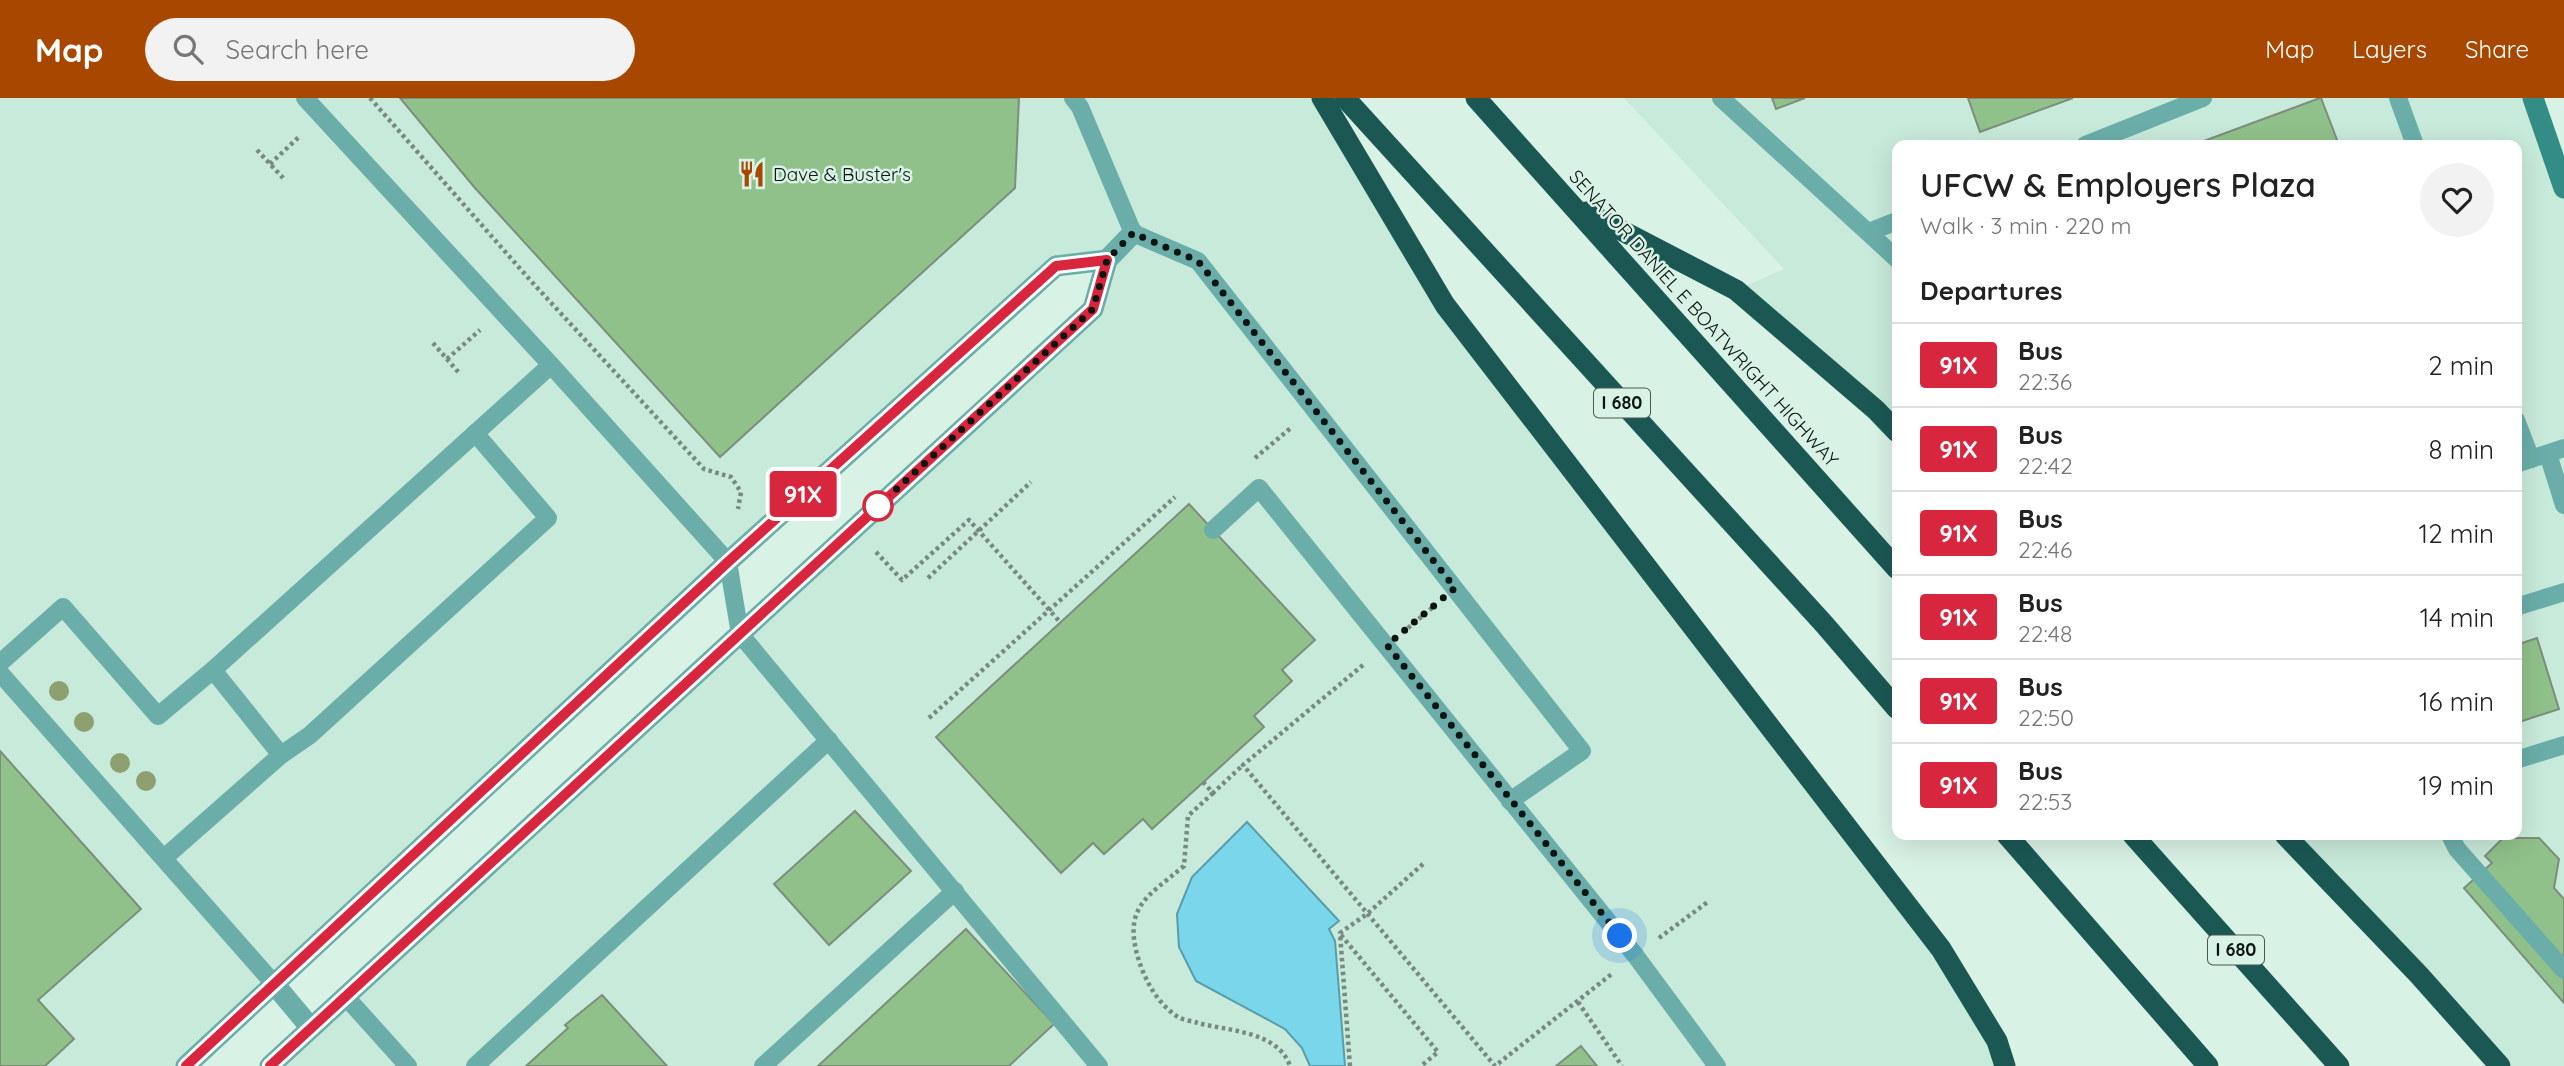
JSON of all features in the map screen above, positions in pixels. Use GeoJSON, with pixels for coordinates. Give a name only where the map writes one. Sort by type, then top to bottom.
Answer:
{"type":"FeatureCollection","features":[{"type":"Feature","properties":{"kind":"highway"},"geometry":{"type":"LineString","coordinates":[[1322,98],[1445,305],[1941,949],[1997,1041],[2005,1066]]}},
{"type":"Feature","properties":{"kind":"highway","name":"I 680"},"geometry":{"type":"LineString","coordinates":[[1345,98],[1824,624],[1892,703]]}},
{"type":"Feature","properties":{"kind":"highway","name":"SENATOR DANIEL E BOATWRIGHT HIGHWAY"},"geometry":{"type":"LineString","coordinates":[[1476,98],[1892,563]]}},
{"type":"Feature","properties":{"kind":"highway"},"geometry":{"type":"LineString","coordinates":[[1574,207],[1736,290],[1892,427]]}},
{"type":"Feature","properties":{"kind":"highway"},"geometry":{"type":"LineString","coordinates":[[2011,840],[2207,1066]]}},
{"type":"Feature","properties":{"kind":"highway","name":"I 680"},"geometry":{"type":"LineString","coordinates":[[2137,840],[2339,1066]]}},
{"type":"Feature","properties":{"kind":"highway"},"geometry":{"type":"LineString","coordinates":[[2290,840],[2419,975],[2500,1066]]}},
{"type":"Feature","properties":{"kind":"main road"},"geometry":{"type":"LineString","coordinates":[[2533,98],[2564,188]]}},
{"type":"Feature","properties":{"kind":"street"},"geometry":{"type":"LineString","coordinates":[[270,1066],[1093,309],[1107,260],[1133,233]]}},
{"type":"Feature","properties":{"kind":"street"},"geometry":{"type":"LineString","coordinates":[[186,1066],[728,562],[1056,266],[1107,260]]}},
{"type":"Feature","properties":{"kind":"street"},"geometry":{"type":"LineString","coordinates":[[275,985],[311,1028]]}},
{"type":"Feature","properties":{"kind":"lane"},"geometry":{"type":"LineString","coordinates":[[305,98],[728,562],[740,634],[1099,1066]]}},
{"type":"Feature","properties":{"kind":"lane"},"geometry":{"type":"LineString","coordinates":[[1073,98],[1080,107],[1133,233],[1198,261],[1582,751],[1510,801]]}},
{"type":"Feature","properties":{"kind":"lane"},"geometry":{"type":"LineString","coordinates":[[1721,98],[1892,254]]}},
{"type":"Feature","properties":{"kind":"lane"},"geometry":{"type":"LineString","coordinates":[[2098,140],[2203,98]]}},
{"type":"Feature","properties":{"kind":"lane"},"geometry":{"type":"LineString","coordinates":[[2398,98],[2413,140]]}},
{"type":"Feature","properties":{"kind":"lane"},"geometry":{"type":"LineString","coordinates":[[1869,232],[1892,223]]}},
{"type":"Feature","properties":{"kind":"lane"},"geometry":{"type":"LineString","coordinates":[[0,663],[63,607],[158,716],[213,670],[551,365]]}},
{"type":"Feature","properties":{"kind":"lane"},"geometry":{"type":"LineString","coordinates":[[2522,429],[2540,456],[2564,505]]}},
{"type":"Feature","properties":{"kind":"lane"},"geometry":{"type":"LineString","coordinates":[[164,858],[281,755],[310,735],[548,518],[475,433]]}},
{"type":"Feature","properties":{"kind":"lane"},"geometry":{"type":"LineString","coordinates":[[1213,530],[1259,488],[1635,955],[1717,1066]]}},
{"type":"Feature","properties":{"kind":"lane"},"geometry":{"type":"LineString","coordinates":[[2522,605],[2564,592]]}},
{"type":"Feature","properties":{"kind":"lane"},"geometry":{"type":"LineString","coordinates":[[213,670],[281,755]]}},
{"type":"Feature","properties":{"kind":"lane"},"geometry":{"type":"LineString","coordinates":[[0,673],[275,985]]}},
{"type":"Feature","properties":{"kind":"lane"},"geometry":{"type":"LineString","coordinates":[[475,1066],[829,740]]}},
{"type":"Feature","properties":{"kind":"lane"},"geometry":{"type":"LineString","coordinates":[[2522,758],[2564,745]]}},
{"type":"Feature","properties":{"kind":"lane"},"geometry":{"type":"LineString","coordinates":[[2452,840],[2456,849],[2564,970]]}},
{"type":"Feature","properties":{"kind":"lane"},"geometry":{"type":"LineString","coordinates":[[763,1066],[955,891]]}},
{"type":"Feature","properties":{"kind":"lane"},"geometry":{"type":"LineString","coordinates":[[346,997],[408,1066]]}},
{"type":"Feature","properties":{"kind":"path"},"geometry":{"type":"LineString","coordinates":[[370,98],[531,281],[704,469],[731,477],[741,492],[728,562]]}},
{"type":"Feature","properties":{"kind":"path"},"geometry":{"type":"LineString","coordinates":[[257,150],[283,178]]}},
{"type":"Feature","properties":{"kind":"path"},"geometry":{"type":"LineString","coordinates":[[433,344],[459,373]]}},
{"type":"Feature","properties":{"kind":"path"},"geometry":{"type":"LineString","coordinates":[[928,578],[1031,482]]}},
{"type":"Feature","properties":{"kind":"path"},"geometry":{"type":"LineString","coordinates":[[929,718],[1175,497]]}},
{"type":"Feature","properties":{"kind":"path"},"geometry":{"type":"LineString","coordinates":[[854,528],[902,580],[969,520],[1060,622]]}},
{"type":"Feature","properties":{"kind":"path"},"geometry":{"type":"LineString","coordinates":[[1290,1066],[1287,1057],[1259,1036],[1179,1018],[1156,996],[1143,974],[1133,943],[1134,915],[1148,897],[1184,866],[1188,816],[1243,765],[1455,588]]}},
{"type":"Feature","properties":{"kind":"path"},"geometry":{"type":"LineString","coordinates":[[1243,765],[1495,1066],[1635,955],[1709,901]]}},
{"type":"Feature","properties":{"kind":"path"},"geometry":{"type":"LineString","coordinates":[[1203,782],[1213,793]]}},
{"type":"Feature","properties":{"kind":"path"},"geometry":{"type":"LineString","coordinates":[[1340,933],[1367,914],[1423,864]]}},
{"type":"Feature","properties":{"kind":"path"},"geometry":{"type":"LineString","coordinates":[[1340,933],[1350,1066]]}},
{"type":"Feature","properties":{"kind":"path"},"geometry":{"type":"LineString","coordinates":[[1340,933],[1438,1052],[1421,1066]]}},
{"type":"Feature","properties":{"kind":"path"},"geometry":{"type":"LineString","coordinates":[[1578,1002],[1622,1066]]}},
{"type":"Feature","properties":{"kind":"shaded area"},"geometry":{"type":"Polygon","coordinates":[[[0,98],[1322,98],[1445,305],[1941,949],[2005,1066],[270,1066],[1092,309],[1107,261],[1056,266],[186,1066],[0,1066],[0,98]]]}},
{"type":"Feature","properties":{"kind":"shaded area"},"geometry":{"type":"Polygon","coordinates":[[[1624,98],[2533,98],[2564,188],[2564,1066],[2500,1066],[2290,840],[2522,840],[2522,140],[1892,140],[1892,428],[1736,290],[1784,269],[1624,98]]]}},
{"type":"Feature","properties":{"kind":"water"},"geometry":{"type":"Polygon","coordinates":[[[1247,822],[1339,921],[1329,929],[1335,941],[1345,1066],[1310,1066],[1302,1048],[1285,1029],[1196,981],[1179,947],[1177,914],[1192,877],[1247,822]]]}},
{"type":"Feature","properties":{"kind":"building"},"geometry":{"type":"Polygon","coordinates":[[[400,98],[1019,98],[1015,188],[720,457],[475,188],[400,98]]]}},
{"type":"Feature","properties":{"kind":"building"},"geometry":{"type":"Polygon","coordinates":[[[1772,98],[1805,98],[1776,109],[1772,98]]]}},
{"type":"Feature","properties":{"kind":"building"},"geometry":{"type":"Polygon","coordinates":[[[1968,98],[2073,98],[1980,132],[1968,98]]]}},
{"type":"Feature","properties":{"kind":"building"},"geometry":{"type":"Polygon","coordinates":[[[2320,98],[2337,140],[2207,140],[2320,98]]]}},
{"type":"Feature","properties":{"kind":"building"},"geometry":{"type":"Polygon","coordinates":[[[1189,504],[1315,640],[1282,670],[1292,681],[1254,716],[1264,727],[1152,829],[1143,819],[1104,854],[1093,843],[1061,873],[936,737],[1189,504]]]}},
{"type":"Feature","properties":{"kind":"building"},"geometry":{"type":"Polygon","coordinates":[[[2537,638],[2559,709],[2522,721],[2522,643],[2537,638]]]}},
{"type":"Feature","properties":{"kind":"building"},"geometry":{"type":"Polygon","coordinates":[[[0,751],[141,909],[38,1000],[74,1039],[45,1066],[0,1066],[0,751]]]}},
{"type":"Feature","properties":{"kind":"building"},"geometry":{"type":"Polygon","coordinates":[[[855,811],[911,871],[829,945],[774,884],[855,811]]]}},
{"type":"Feature","properties":{"kind":"building"},"geometry":{"type":"Polygon","coordinates":[[[2539,838],[2559,859],[2554,888],[2564,899],[2564,1003],[2464,888],[2492,863],[2485,856],[2501,840],[2539,838]]]}},
{"type":"Feature","properties":{"kind":"building"},"geometry":{"type":"Polygon","coordinates":[[[966,929],[1054,1024],[1009,1066],[818,1066],[966,929]]]}},
{"type":"Feature","properties":{"kind":"building"},"geometry":{"type":"Polygon","coordinates":[[[602,995],[667,1066],[526,1066],[568,1028],[565,1025],[602,995]]]}},
{"type":"Feature","properties":{"kind":"building"},"geometry":{"type":"Polygon","coordinates":[[[1581,1046],[1597,1066],[1556,1066],[1581,1046]]]}},
{"type":"Feature","properties":{"kind":"bus line","name":"91X"},"geometry":{"type":"LineString","coordinates":[[186,1066],[728,562],[1056,266],[1107,260],[1093,309],[270,1066]]}},
{"type":"Feature","properties":{"kind":"place","name":"Dave & Buster's"},"geometry":{"type":"Point","coordinates":[752,174]}},
{"type":"Feature","properties":{"kind":"route"},"geometry":{"type":"LineString","coordinates":[[878,506],[1093,309],[1107,260],[1133,233],[1198,261],[1455,588],[1387,645],[1620,936]]}}]}
